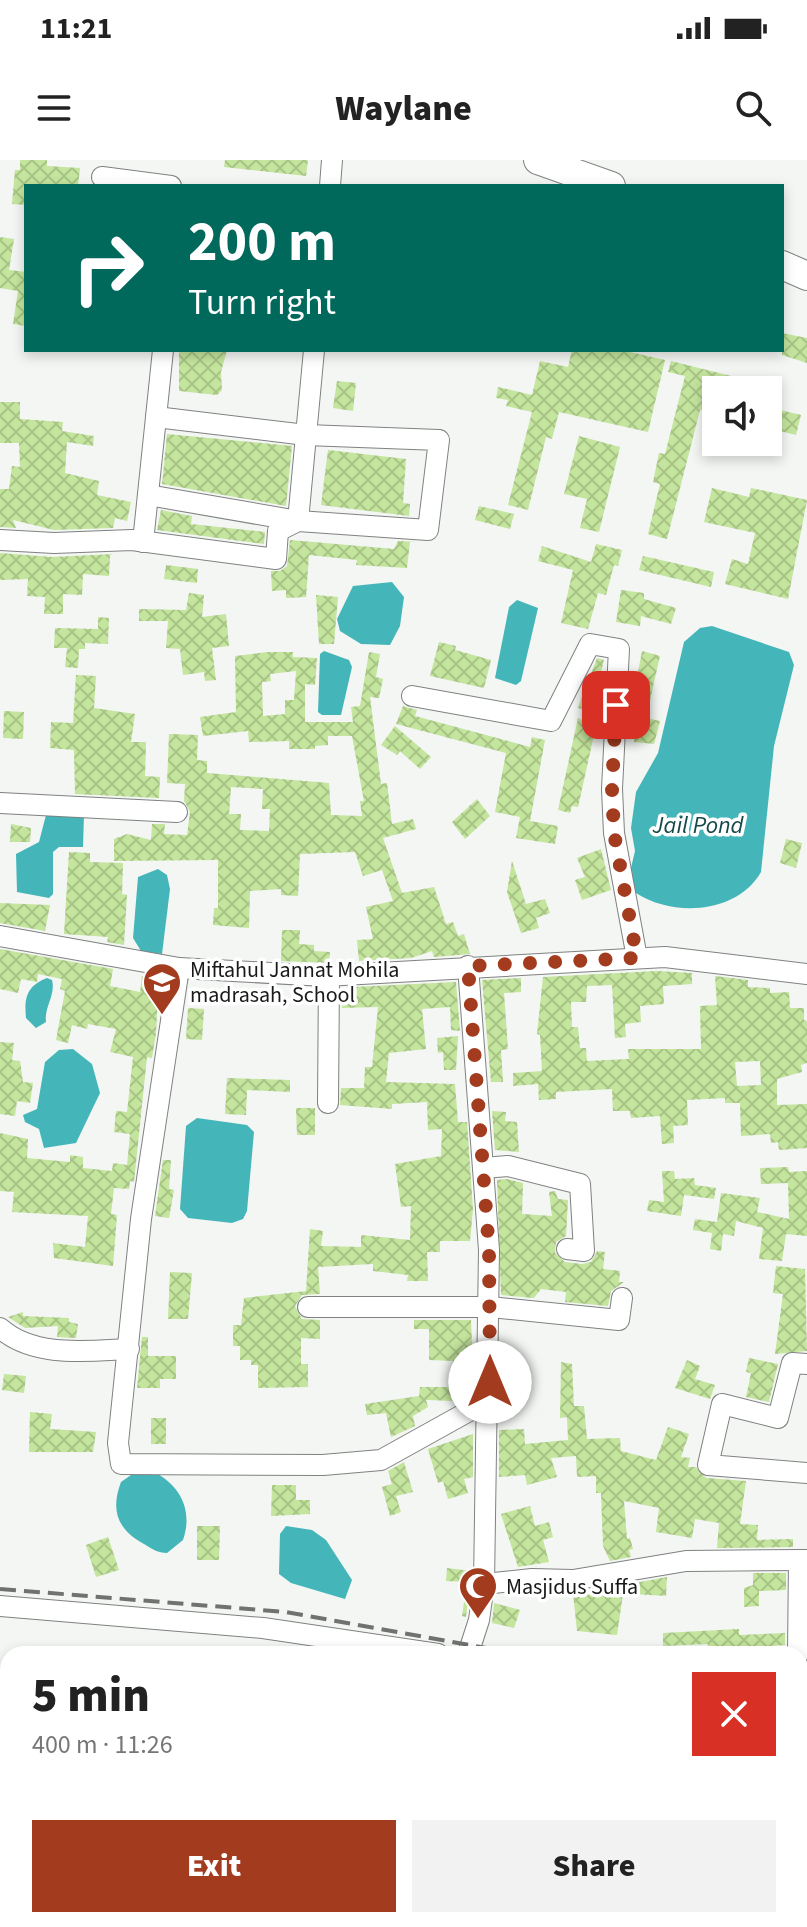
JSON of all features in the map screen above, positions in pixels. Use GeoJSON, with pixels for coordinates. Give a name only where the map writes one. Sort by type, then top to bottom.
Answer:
{"type":"FeatureCollection","features":[{"type":"Feature","properties":{"kind":"highway"},"geometry":{"type":"LineString","coordinates":[[538,160],[605,184]]}},
{"type":"Feature","properties":{"kind":"highway"},"geometry":{"type":"LineString","coordinates":[[784,266],[807,276]]}},
{"type":"Feature","properties":{"kind":"street"},"geometry":{"type":"LineString","coordinates":[[330,184],[332,160]]}},
{"type":"Feature","properties":{"kind":"street"},"geometry":{"type":"LineString","coordinates":[[102,177],[156,184]]}},
{"type":"Feature","properties":{"kind":"street"},"geometry":{"type":"LineString","coordinates":[[143,542],[163,352]]}},
{"type":"Feature","properties":{"kind":"street"},"geometry":{"type":"LineString","coordinates":[[298,521],[314,352]]}},
{"type":"Feature","properties":{"kind":"street"},"geometry":{"type":"LineString","coordinates":[[148,495],[298,521],[428,530],[439,440],[306,435],[156,417]]}},
{"type":"Feature","properties":{"kind":"street"},"geometry":{"type":"LineString","coordinates":[[0,540],[143,542],[276,559],[278,531],[298,521]]}},
{"type":"Feature","properties":{"kind":"street"},"geometry":{"type":"LineString","coordinates":[[412,696],[551,721],[590,644],[619,649],[612,789],[614,833],[637,958]]}},
{"type":"Feature","properties":{"kind":"street"},"geometry":{"type":"LineString","coordinates":[[0,803],[177,812]]}},
{"type":"Feature","properties":{"kind":"street"},"geometry":{"type":"LineString","coordinates":[[0,936],[179,968],[329,976],[665,957],[807,974]]}},
{"type":"Feature","properties":{"kind":"street"},"geometry":{"type":"LineString","coordinates":[[468,966],[490,1307],[484,1584],[479,1620],[471,1646]]}},
{"type":"Feature","properties":{"kind":"street"},"geometry":{"type":"LineString","coordinates":[[179,968],[141,1219],[118,1443],[121,1464],[323,1465],[381,1460],[489,1400]]}},
{"type":"Feature","properties":{"kind":"street"},"geometry":{"type":"LineString","coordinates":[[328,1103],[329,976]]}},
{"type":"Feature","properties":{"kind":"street"},"geometry":{"type":"LineString","coordinates":[[483,1168],[508,1166],[580,1184],[584,1251],[567,1249]]}},
{"type":"Feature","properties":{"kind":"street"},"geometry":{"type":"LineString","coordinates":[[308,1307],[490,1307],[619,1320],[622,1298]]}},
{"type":"Feature","properties":{"kind":"street"},"geometry":{"type":"LineString","coordinates":[[0,1328],[17,1343],[51,1349],[129,1349]]}},
{"type":"Feature","properties":{"kind":"street"},"geometry":{"type":"LineString","coordinates":[[807,1364],[792,1363],[778,1418],[722,1404],[708,1465],[807,1473]]}},
{"type":"Feature","properties":{"kind":"street"},"geometry":{"type":"LineString","coordinates":[[484,1584],[532,1579],[573,1580],[686,1561],[803,1560],[798,1646]]}},
{"type":"Feature","properties":{"kind":"street"},"geometry":{"type":"LineString","coordinates":[[0,1606],[263,1628],[384,1646]]}},
{"type":"Feature","properties":{"kind":"water"},"geometry":{"type":"Polygon","coordinates":[[[392,582],[404,597],[400,626],[390,645],[361,644],[340,631],[337,619],[353,586],[392,582]]]}},
{"type":"Feature","properties":{"kind":"water"},"geometry":{"type":"Polygon","coordinates":[[[517,600],[538,608],[521,681],[516,685],[495,678],[509,607],[517,600]]]}},
{"type":"Feature","properties":{"kind":"water","name":"Jail Pond"},"geometry":{"type":"Polygon","coordinates":[[[712,626],[789,652],[794,665],[774,746],[761,872],[751,886],[721,903],[704,907],[668,906],[636,893],[630,872],[635,851],[631,828],[636,792],[658,753],[684,642],[700,628],[712,626]]]}},
{"type":"Feature","properties":{"kind":"water"},"geometry":{"type":"Polygon","coordinates":[[[324,651],[349,660],[352,667],[341,715],[322,715],[318,712],[320,654],[324,651]]]}},
{"type":"Feature","properties":{"kind":"water"},"geometry":{"type":"Polygon","coordinates":[[[46,815],[84,815],[83,847],[59,847],[53,852],[53,894],[49,898],[17,892],[16,854],[39,842],[46,815]]]}},
{"type":"Feature","properties":{"kind":"water"},"geometry":{"type":"Polygon","coordinates":[[[158,869],[167,875],[170,889],[162,954],[141,951],[133,938],[138,877],[158,869]]]}},
{"type":"Feature","properties":{"kind":"water"},"geometry":{"type":"Polygon","coordinates":[[[47,978],[52,980],[53,985],[46,1022],[36,1028],[26,1018],[26,998],[35,985],[47,978]]]}},
{"type":"Feature","properties":{"kind":"water"},"geometry":{"type":"Polygon","coordinates":[[[73,1049],[92,1064],[100,1093],[76,1143],[44,1148],[39,1129],[25,1122],[23,1115],[37,1109],[45,1062],[59,1050],[73,1049]]]}},
{"type":"Feature","properties":{"kind":"water"},"geometry":{"type":"Polygon","coordinates":[[[197,1118],[247,1125],[254,1132],[247,1211],[243,1219],[232,1223],[188,1218],[180,1209],[186,1126],[197,1118]]]}},
{"type":"Feature","properties":{"kind":"water"},"geometry":{"type":"Polygon","coordinates":[[[156,1473],[178,1493],[187,1519],[183,1540],[167,1553],[135,1539],[122,1526],[117,1511],[121,1482],[131,1475],[156,1473]]]}},
{"type":"Feature","properties":{"kind":"water"},"geometry":{"type":"Polygon","coordinates":[[[286,1526],[312,1530],[326,1540],[352,1580],[345,1599],[291,1583],[279,1574],[280,1534],[286,1526]]]}},
{"type":"Feature","properties":{"kind":"building"},"geometry":{"type":"Polygon","coordinates":[[[20,160],[47,160],[47,166],[80,168],[78,184],[24,184],[24,205],[12,204],[15,170],[20,170],[20,160]]]}},
{"type":"Feature","properties":{"kind":"building"},"geometry":{"type":"Polygon","coordinates":[[[225,160],[308,160],[306,176],[224,167],[225,160]]]}},
{"type":"Feature","properties":{"kind":"building"},"geometry":{"type":"Polygon","coordinates":[[[0,237],[14,239],[9,270],[24,272],[24,326],[13,324],[18,291],[0,288],[0,237]]]}},
{"type":"Feature","properties":{"kind":"building"},"geometry":{"type":"Polygon","coordinates":[[[784,333],[807,338],[807,363],[782,355],[784,333]]]}},
{"type":"Feature","properties":{"kind":"building"},"geometry":{"type":"Polygon","coordinates":[[[179,352],[226,352],[221,372],[222,390],[217,395],[179,391],[179,352]]]}},
{"type":"Feature","properties":{"kind":"building"},"geometry":{"type":"Polygon","coordinates":[[[572,352],[630,352],[665,360],[648,432],[559,412],[552,439],[546,437],[528,510],[508,505],[532,412],[506,406],[508,400],[496,398],[498,387],[532,395],[540,361],[568,367],[572,352]]]}},
{"type":"Feature","properties":{"kind":"building"},"geometry":{"type":"Polygon","coordinates":[[[671,361],[731,376],[702,376],[702,410],[667,539],[648,534],[660,484],[653,482],[659,453],[665,454],[685,376],[668,372],[671,361]]]}},
{"type":"Feature","properties":{"kind":"building"},"geometry":{"type":"Polygon","coordinates":[[[337,381],[356,383],[353,411],[333,408],[337,381]]]}},
{"type":"Feature","properties":{"kind":"building"},"geometry":{"type":"Polygon","coordinates":[[[0,402],[20,402],[20,419],[63,422],[62,431],[94,436],[93,446],[67,442],[65,473],[99,481],[97,495],[131,502],[127,521],[115,518],[113,528],[54,530],[13,520],[16,528],[0,527],[0,489],[9,489],[12,466],[20,467],[19,443],[0,443],[0,402]]]}},
{"type":"Feature","properties":{"kind":"building"},"geometry":{"type":"Polygon","coordinates":[[[782,410],[801,415],[796,435],[782,432],[782,410]]]}},
{"type":"Feature","properties":{"kind":"building"},"geometry":{"type":"Polygon","coordinates":[[[167,434],[292,446],[286,506],[162,484],[167,434]]]}},
{"type":"Feature","properties":{"kind":"building"},"geometry":{"type":"Polygon","coordinates":[[[579,436],[620,447],[599,532],[580,528],[587,499],[564,494],[579,436]]]}},
{"type":"Feature","properties":{"kind":"building"},"geometry":{"type":"Polygon","coordinates":[[[328,450],[406,459],[403,503],[410,504],[409,516],[321,505],[328,450]]]}},
{"type":"Feature","properties":{"kind":"building"},"geometry":{"type":"Polygon","coordinates":[[[712,488],[749,497],[751,488],[807,500],[788,599],[725,584],[732,559],[748,564],[755,533],[704,522],[712,488]]]}},
{"type":"Feature","properties":{"kind":"building"},"geometry":{"type":"Polygon","coordinates":[[[479,506],[514,514],[510,529],[475,520],[479,506]]]}},
{"type":"Feature","properties":{"kind":"building"},"geometry":{"type":"Polygon","coordinates":[[[161,510],[192,516],[191,524],[265,532],[264,544],[157,530],[161,510]]]}},
{"type":"Feature","properties":{"kind":"building"},"geometry":{"type":"Polygon","coordinates":[[[290,540],[394,549],[398,541],[417,542],[410,542],[407,568],[356,565],[357,560],[309,555],[306,597],[286,598],[286,590],[272,591],[271,571],[280,571],[287,566],[290,540]]]}},
{"type":"Feature","properties":{"kind":"building"},"geometry":{"type":"Polygon","coordinates":[[[596,544],[622,550],[618,566],[614,565],[606,595],[598,593],[588,629],[561,623],[573,570],[538,561],[542,546],[591,562],[596,544]]]}},
{"type":"Feature","properties":{"kind":"building"},"geometry":{"type":"Polygon","coordinates":[[[0,553],[52,557],[114,554],[110,555],[109,576],[83,574],[82,595],[63,594],[63,614],[44,614],[45,597],[27,596],[28,579],[0,580],[0,553]]]}},
{"type":"Feature","properties":{"kind":"building"},"geometry":{"type":"Polygon","coordinates":[[[643,556],[714,572],[711,587],[639,570],[643,556]]]}},
{"type":"Feature","properties":{"kind":"building"},"geometry":{"type":"Polygon","coordinates":[[[166,565],[198,569],[197,583],[164,579],[166,565]]]}},
{"type":"Feature","properties":{"kind":"building"},"geometry":{"type":"Polygon","coordinates":[[[621,590],[644,593],[644,599],[676,608],[671,624],[641,616],[640,626],[616,622],[621,590]]]}},
{"type":"Feature","properties":{"kind":"building"},"geometry":{"type":"Polygon","coordinates":[[[189,593],[204,595],[202,617],[226,614],[229,646],[212,648],[216,680],[205,681],[204,672],[183,675],[180,649],[166,648],[168,621],[139,621],[139,609],[186,610],[189,593]]]}},
{"type":"Feature","properties":{"kind":"building"},"geometry":{"type":"Polygon","coordinates":[[[316,595],[338,597],[334,644],[319,644],[316,595]]]}},
{"type":"Feature","properties":{"kind":"building"},"geometry":{"type":"Polygon","coordinates":[[[98,617],[109,618],[108,644],[85,643],[85,649],[79,649],[78,668],[65,667],[67,648],[54,648],[55,628],[98,629],[98,617]]]}},
{"type":"Feature","properties":{"kind":"building"},"geometry":{"type":"Polygon","coordinates":[[[439,642],[491,660],[484,688],[430,676],[439,642]]]}},
{"type":"Feature","properties":{"kind":"building"},"geometry":{"type":"Polygon","coordinates":[[[642,651],[660,656],[646,718],[660,721],[654,744],[634,742],[634,693],[642,651]]]}},
{"type":"Feature","properties":{"kind":"building"},"geometry":{"type":"Polygon","coordinates":[[[293,652],[293,657],[317,658],[315,685],[305,684],[305,722],[353,722],[351,707],[360,706],[369,652],[380,654],[376,677],[383,679],[379,698],[370,697],[381,784],[387,783],[392,824],[413,819],[416,829],[383,838],[402,893],[434,887],[446,924],[453,922],[458,936],[464,934],[470,954],[434,957],[432,951],[411,958],[359,961],[357,940],[373,939],[366,907],[393,901],[382,870],[363,876],[355,852],[300,854],[298,896],[281,895],[281,889],[250,891],[249,928],[213,925],[214,908],[218,908],[218,860],[114,861],[114,839],[127,834],[151,840],[152,824],[165,824],[164,834],[187,835],[190,812],[184,801],[185,784],[167,783],[169,734],[198,735],[197,760],[207,761],[207,773],[329,783],[331,815],[362,816],[360,801],[364,801],[352,736],[328,736],[328,745],[315,746],[315,749],[289,749],[289,741],[249,742],[248,731],[203,736],[200,717],[236,712],[235,656],[293,652]],[[296,671],[270,674],[271,681],[262,682],[263,716],[285,714],[285,700],[294,700],[296,671]],[[231,787],[229,814],[241,814],[240,830],[269,831],[270,809],[262,809],[263,789],[231,787]]]}},
{"type":"Feature","properties":{"kind":"building"},"geometry":{"type":"Polygon","coordinates":[[[597,658],[604,660],[591,711],[578,708],[597,658]]]}},
{"type":"Feature","properties":{"kind":"building"},"geometry":{"type":"Polygon","coordinates":[[[76,675],[96,676],[94,708],[135,714],[131,742],[146,742],[145,776],[160,777],[159,798],[75,794],[74,750],[50,748],[51,722],[73,723],[76,675]]]}},
{"type":"Feature","properties":{"kind":"building"},"geometry":{"type":"Polygon","coordinates":[[[403,706],[417,710],[415,716],[530,747],[532,737],[545,740],[530,821],[558,826],[555,844],[516,838],[520,817],[495,812],[506,753],[396,724],[403,706]]]}},
{"type":"Feature","properties":{"kind":"building"},"geometry":{"type":"Polygon","coordinates":[[[4,711],[24,712],[23,739],[3,738],[4,711]]]}},
{"type":"Feature","properties":{"kind":"building"},"geometry":{"type":"Polygon","coordinates":[[[578,718],[596,726],[578,807],[572,806],[570,813],[558,810],[578,718]]]}},
{"type":"Feature","properties":{"kind":"building"},"geometry":{"type":"Polygon","coordinates":[[[395,726],[431,757],[420,769],[400,751],[397,755],[381,745],[395,726]]]}},
{"type":"Feature","properties":{"kind":"building"},"geometry":{"type":"Polygon","coordinates":[[[477,799],[490,816],[465,839],[452,822],[477,799]]]}},
{"type":"Feature","properties":{"kind":"building"},"geometry":{"type":"Polygon","coordinates":[[[11,824],[31,828],[30,842],[10,842],[11,824]]]}},
{"type":"Feature","properties":{"kind":"building"},"geometry":{"type":"Polygon","coordinates":[[[786,839],[802,843],[796,868],[780,863],[786,839]]]}},
{"type":"Feature","properties":{"kind":"building"},"geometry":{"type":"Polygon","coordinates":[[[601,849],[611,890],[582,900],[575,880],[585,877],[577,858],[601,849]]]}},
{"type":"Feature","properties":{"kind":"building"},"geometry":{"type":"Polygon","coordinates":[[[69,852],[90,853],[90,862],[123,863],[122,894],[127,895],[124,945],[107,942],[108,937],[64,934],[69,852]]]}},
{"type":"Feature","properties":{"kind":"building"},"geometry":{"type":"Polygon","coordinates":[[[512,861],[526,904],[545,899],[550,913],[536,918],[539,928],[521,933],[507,892],[512,861]]]}},
{"type":"Feature","properties":{"kind":"building"},"geometry":{"type":"Polygon","coordinates":[[[0,903],[50,905],[45,931],[0,923],[0,903]]]}},
{"type":"Feature","properties":{"kind":"building"},"geometry":{"type":"Polygon","coordinates":[[[282,930],[300,930],[299,944],[314,945],[314,951],[330,952],[329,963],[281,961],[282,930]]]}},
{"type":"Feature","properties":{"kind":"building"},"geometry":{"type":"Polygon","coordinates":[[[0,949],[113,969],[110,986],[140,992],[142,976],[159,978],[156,1033],[152,1058],[147,1057],[134,1182],[130,1181],[129,1189],[114,1188],[111,1214],[117,1215],[113,1266],[54,1258],[53,1243],[85,1247],[88,1216],[12,1212],[14,1192],[0,1191],[0,1133],[28,1139],[27,1158],[70,1162],[70,1155],[83,1157],[83,1168],[112,1171],[113,1163],[127,1165],[130,1134],[114,1132],[116,1111],[127,1112],[133,1057],[110,1052],[116,1029],[88,1024],[87,1029],[72,1025],[68,1043],[56,1040],[65,991],[60,989],[62,979],[38,974],[37,982],[21,979],[18,993],[0,989],[0,949]]]}},
{"type":"Feature","properties":{"kind":"building"},"geometry":{"type":"Polygon","coordinates":[[[657,971],[692,973],[692,984],[663,986],[664,1004],[640,1006],[641,1022],[625,1024],[626,1037],[615,1038],[612,985],[587,986],[586,1002],[571,1002],[572,1027],[578,1027],[580,1048],[586,1048],[587,1061],[629,1059],[628,1049],[701,1049],[700,1006],[717,1005],[715,976],[748,980],[748,987],[770,988],[770,993],[789,992],[790,1008],[804,1008],[807,1063],[801,1065],[802,1072],[777,1079],[777,1105],[807,1104],[807,1148],[779,1150],[778,1142],[771,1143],[770,1134],[741,1136],[740,1103],[725,1103],[725,1098],[687,1100],[688,1125],[673,1126],[674,1143],[662,1144],[660,1116],[631,1118],[630,1111],[613,1111],[612,1089],[556,1092],[556,1099],[539,1100],[538,1084],[513,1086],[513,1073],[542,1071],[540,1035],[537,1034],[543,977],[657,971]],[[760,1061],[735,1062],[737,1086],[761,1085],[760,1061]]]}},
{"type":"Feature","properties":{"kind":"building"},"geometry":{"type":"Polygon","coordinates":[[[521,978],[521,992],[504,993],[508,1049],[501,1050],[503,1082],[491,1082],[482,980],[521,978]]]}},
{"type":"Feature","properties":{"kind":"building"},"geometry":{"type":"Polygon","coordinates":[[[456,982],[460,1031],[451,1030],[450,1007],[422,1009],[426,1049],[389,1053],[386,1082],[455,1084],[458,1122],[467,1122],[473,1209],[470,1241],[440,1241],[440,1252],[427,1252],[428,1281],[407,1281],[408,1275],[373,1271],[373,1264],[318,1267],[320,1294],[302,1295],[295,1306],[302,1319],[320,1320],[320,1339],[301,1338],[301,1364],[308,1364],[308,1387],[258,1388],[258,1365],[251,1365],[251,1360],[240,1360],[240,1346],[233,1346],[233,1325],[241,1325],[244,1298],[306,1291],[310,1229],[323,1231],[321,1246],[361,1247],[361,1235],[410,1240],[411,1206],[401,1207],[395,1164],[441,1156],[442,1129],[428,1130],[427,1102],[392,1104],[392,1109],[340,1105],[341,1088],[364,1088],[365,1067],[372,1067],[378,1007],[342,1008],[342,992],[353,992],[353,987],[456,982]]]}},
{"type":"Feature","properties":{"kind":"building"},"geometry":{"type":"Polygon","coordinates":[[[188,1008],[204,1009],[202,1040],[186,1039],[188,1008]]]}},
{"type":"Feature","properties":{"kind":"building"},"geometry":{"type":"Polygon","coordinates":[[[458,1036],[456,1070],[444,1070],[443,1052],[438,1053],[437,1038],[458,1036]]]}},
{"type":"Feature","properties":{"kind":"building"},"geometry":{"type":"Polygon","coordinates":[[[0,1042],[14,1043],[12,1060],[20,1061],[23,1082],[33,1083],[30,1103],[17,1101],[15,1116],[0,1114],[0,1042]]]}},
{"type":"Feature","properties":{"kind":"building"},"geometry":{"type":"Polygon","coordinates":[[[227,1078],[290,1080],[290,1092],[247,1090],[246,1115],[225,1114],[227,1078]]]}},
{"type":"Feature","properties":{"kind":"building"},"geometry":{"type":"Polygon","coordinates":[[[296,1108],[315,1108],[315,1135],[297,1135],[296,1108]]]}},
{"type":"Feature","properties":{"kind":"building"},"geometry":{"type":"Polygon","coordinates":[[[492,1111],[506,1112],[505,1121],[517,1122],[519,1152],[495,1150],[492,1111]]]}},
{"type":"Feature","properties":{"kind":"building"},"geometry":{"type":"Polygon","coordinates":[[[163,1160],[171,1160],[169,1189],[174,1190],[169,1218],[155,1216],[163,1160]]]}},
{"type":"Feature","properties":{"kind":"building"},"geometry":{"type":"Polygon","coordinates":[[[788,1167],[789,1172],[807,1171],[807,1236],[786,1234],[782,1261],[759,1259],[763,1228],[736,1221],[734,1236],[723,1234],[721,1251],[710,1249],[712,1233],[693,1230],[695,1219],[717,1222],[721,1193],[760,1198],[757,1212],[789,1219],[788,1183],[761,1184],[760,1168],[788,1167]]]}},
{"type":"Feature","properties":{"kind":"building"},"geometry":{"type":"Polygon","coordinates":[[[662,1171],[674,1171],[675,1179],[694,1178],[695,1185],[716,1188],[714,1199],[684,1195],[681,1216],[647,1211],[649,1200],[664,1202],[662,1171]]]}},
{"type":"Feature","properties":{"kind":"building"},"geometry":{"type":"Polygon","coordinates":[[[497,1180],[523,1183],[522,1214],[552,1216],[549,1192],[555,1191],[558,1199],[568,1200],[566,1236],[556,1242],[555,1253],[565,1262],[582,1264],[591,1262],[597,1251],[605,1252],[603,1269],[620,1271],[619,1282],[624,1282],[611,1291],[608,1306],[565,1302],[566,1292],[541,1289],[534,1298],[501,1295],[497,1180]]]}},
{"type":"Feature","properties":{"kind":"building"},"geometry":{"type":"Polygon","coordinates":[[[776,1266],[805,1269],[807,1351],[775,1354],[783,1294],[773,1293],[776,1266]]]}},
{"type":"Feature","properties":{"kind":"building"},"geometry":{"type":"Polygon","coordinates":[[[170,1272],[192,1273],[188,1319],[168,1319],[170,1272]]]}},
{"type":"Feature","properties":{"kind":"building"},"geometry":{"type":"Polygon","coordinates":[[[23,1312],[23,1316],[69,1318],[69,1322],[78,1324],[76,1338],[57,1337],[58,1326],[25,1328],[8,1317],[23,1312]]]}},
{"type":"Feature","properties":{"kind":"building"},"geometry":{"type":"Polygon","coordinates":[[[414,1320],[471,1320],[474,1389],[454,1388],[454,1401],[426,1400],[428,1407],[413,1416],[415,1426],[391,1437],[386,1413],[367,1415],[365,1404],[419,1396],[420,1387],[453,1387],[453,1361],[429,1360],[429,1329],[414,1329],[414,1320]]]}},
{"type":"Feature","properties":{"kind":"building"},"geometry":{"type":"Polygon","coordinates":[[[142,1337],[148,1337],[148,1356],[176,1356],[176,1379],[160,1379],[160,1388],[137,1388],[142,1337]]]}},
{"type":"Feature","properties":{"kind":"building"},"geometry":{"type":"Polygon","coordinates":[[[749,1358],[778,1364],[769,1402],[746,1397],[751,1373],[746,1372],[749,1358]]]}},
{"type":"Feature","properties":{"kind":"building"},"geometry":{"type":"Polygon","coordinates":[[[687,1360],[700,1366],[695,1379],[715,1385],[710,1399],[675,1388],[687,1360]]]}},
{"type":"Feature","properties":{"kind":"building"},"geometry":{"type":"Polygon","coordinates":[[[561,1362],[572,1364],[574,1406],[584,1406],[587,1439],[620,1438],[621,1451],[656,1460],[668,1427],[689,1434],[681,1457],[690,1458],[688,1467],[696,1467],[706,1478],[746,1481],[740,1524],[758,1525],[757,1540],[793,1539],[793,1547],[717,1548],[719,1523],[695,1519],[692,1538],[656,1532],[659,1508],[624,1501],[627,1539],[630,1538],[633,1549],[629,1550],[631,1557],[610,1561],[603,1546],[601,1493],[596,1493],[596,1476],[577,1477],[576,1456],[551,1458],[557,1477],[527,1485],[525,1475],[499,1477],[499,1430],[524,1429],[525,1444],[568,1440],[567,1417],[560,1418],[561,1362]]]}},
{"type":"Feature","properties":{"kind":"building"},"geometry":{"type":"Polygon","coordinates":[[[4,1374],[26,1376],[24,1393],[2,1390],[4,1374]]]}},
{"type":"Feature","properties":{"kind":"building"},"geometry":{"type":"Polygon","coordinates":[[[30,1412],[52,1414],[50,1429],[96,1432],[93,1452],[29,1452],[30,1412]]]}},
{"type":"Feature","properties":{"kind":"building"},"geometry":{"type":"Polygon","coordinates":[[[151,1418],[166,1418],[166,1444],[151,1444],[151,1418]]]}},
{"type":"Feature","properties":{"kind":"building"},"geometry":{"type":"Polygon","coordinates":[[[473,1434],[473,1477],[464,1479],[468,1493],[448,1499],[443,1481],[438,1483],[428,1449],[473,1434]]]}},
{"type":"Feature","properties":{"kind":"building"},"geometry":{"type":"Polygon","coordinates":[[[404,1462],[413,1492],[396,1496],[401,1512],[390,1516],[382,1487],[392,1484],[388,1471],[404,1462]]]}},
{"type":"Feature","properties":{"kind":"building"},"geometry":{"type":"Polygon","coordinates":[[[272,1485],[296,1485],[296,1500],[310,1500],[310,1514],[271,1516],[272,1485]]]}},
{"type":"Feature","properties":{"kind":"building"},"geometry":{"type":"Polygon","coordinates":[[[530,1506],[535,1526],[549,1522],[553,1537],[543,1540],[549,1562],[518,1567],[501,1514],[530,1506]]]}},
{"type":"Feature","properties":{"kind":"building"},"geometry":{"type":"Polygon","coordinates":[[[197,1526],[220,1526],[219,1560],[197,1560],[197,1526]]]}},
{"type":"Feature","properties":{"kind":"building"},"geometry":{"type":"Polygon","coordinates":[[[108,1537],[119,1570],[96,1577],[86,1545],[108,1537]]]}},
{"type":"Feature","properties":{"kind":"building"},"geometry":{"type":"Polygon","coordinates":[[[447,1568],[471,1571],[466,1617],[462,1616],[467,1582],[446,1581],[447,1568]]]}},
{"type":"Feature","properties":{"kind":"building"},"geometry":{"type":"Polygon","coordinates":[[[753,1573],[786,1573],[786,1590],[759,1591],[759,1606],[744,1607],[744,1588],[753,1585],[753,1573]]]}},
{"type":"Feature","properties":{"kind":"building"},"geometry":{"type":"Polygon","coordinates":[[[667,1577],[666,1596],[634,1594],[635,1583],[667,1577]]]}},
{"type":"Feature","properties":{"kind":"building"},"geometry":{"type":"Polygon","coordinates":[[[589,1590],[623,1594],[617,1635],[577,1631],[573,1593],[589,1590]]]}},
{"type":"Feature","properties":{"kind":"building"},"geometry":{"type":"Polygon","coordinates":[[[494,1603],[520,1610],[514,1628],[492,1623],[494,1603]]]}},
{"type":"Feature","properties":{"kind":"building"},"geometry":{"type":"Polygon","coordinates":[[[739,1629],[739,1635],[785,1633],[785,1645],[663,1646],[663,1633],[739,1629]]]}},
{"type":"Feature","properties":{"kind":"railway"},"geometry":{"type":"LineString","coordinates":[[0,1589],[286,1612],[475,1646]]}},
{"type":"Feature","properties":{"kind":"place","name":"Miftahul Jannat Mohila madrasah, School"},"geometry":{"type":"Point","coordinates":[162,1016]}},
{"type":"Feature","properties":{"kind":"place","name":"Masjidus Suffa"},"geometry":{"type":"Point","coordinates":[478,1620]}},
{"type":"Feature","properties":{"kind":"route"},"geometry":{"type":"LineString","coordinates":[[490,1382],[489,1250],[468,966],[637,958],[614,833],[612,789],[616,705]]}}]}
